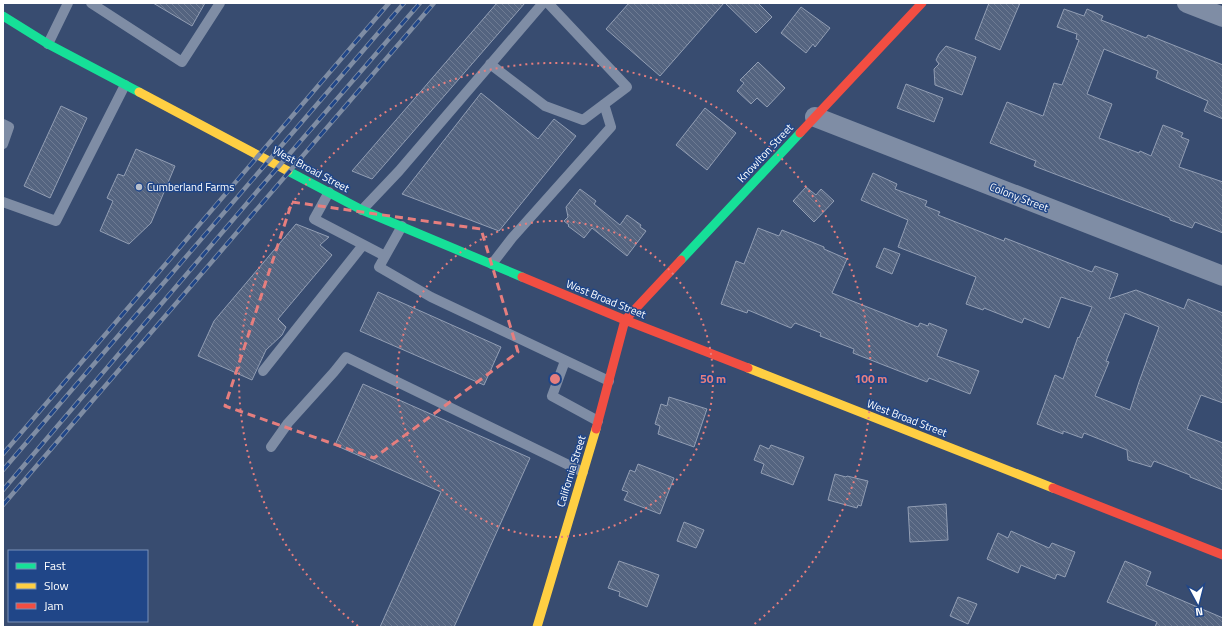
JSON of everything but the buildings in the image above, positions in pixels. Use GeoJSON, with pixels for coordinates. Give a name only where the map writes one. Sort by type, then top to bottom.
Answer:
{"type":"FeatureCollection","features":[{"type":"Feature","properties":{"kind":"main road","name":"Knowlton Street"},"geometry":{"type":"LineString","coordinates":[[625,320],[922,3]]}},
{"type":"Feature","properties":{"kind":"main road","name":"West Broad Street"},"geometry":{"type":"LineString","coordinates":[[3,16],[48,44],[362,210],[625,320],[1223,555]]}},
{"type":"Feature","properties":{"kind":"main road","name":"California Street"},"geometry":{"type":"LineString","coordinates":[[537,627],[598,421],[625,320]]}},
{"type":"Feature","properties":{"kind":"street"},"geometry":{"type":"LineString","coordinates":[[1187,3],[1223,17]]}},
{"type":"Feature","properties":{"kind":"street","name":"Colony Street"},"geometry":{"type":"LineString","coordinates":[[815,117],[1223,276]]}},
{"type":"Feature","properties":{"kind":"lane"},"geometry":{"type":"LineString","coordinates":[[48,44],[68,3]]}},
{"type":"Feature","properties":{"kind":"lane"},"geometry":{"type":"LineString","coordinates":[[91,3],[182,62],[220,3]]}},
{"type":"Feature","properties":{"kind":"lane"},"geometry":{"type":"LineString","coordinates":[[362,210],[398,171],[543,3]]}},
{"type":"Feature","properties":{"kind":"lane"},"geometry":{"type":"LineString","coordinates":[[490,64],[545,106],[583,120],[627,87],[548,3]]}},
{"type":"Feature","properties":{"kind":"lane"},"geometry":{"type":"LineString","coordinates":[[3,202],[56,221],[125,85]]}},
{"type":"Feature","properties":{"kind":"lane"},"geometry":{"type":"LineString","coordinates":[[492,264],[512,238],[611,127],[604,104]]}},
{"type":"Feature","properties":{"kind":"lane"},"geometry":{"type":"LineString","coordinates":[[3,124],[9,126],[3,144]]}},
{"type":"Feature","properties":{"kind":"lane"},"geometry":{"type":"LineString","coordinates":[[329,192],[314,219],[385,256]]}},
{"type":"Feature","properties":{"kind":"lane"},"geometry":{"type":"LineString","coordinates":[[402,226],[379,267],[431,297],[609,381]]}},
{"type":"Feature","properties":{"kind":"lane"},"geometry":{"type":"LineString","coordinates":[[264,370],[363,244]]}},
{"type":"Feature","properties":{"kind":"lane"},"geometry":{"type":"LineString","coordinates":[[271,447],[288,423],[346,357],[583,472]]}},
{"type":"Feature","properties":{"kind":"lane"},"geometry":{"type":"LineString","coordinates":[[566,361],[552,396],[598,421]]}},
{"type":"Feature","properties":{"kind":"highlighted area"},"geometry":{"type":"Polygon","coordinates":[[[292,202],[481,229],[518,352],[374,458],[225,406],[292,202]]]}},
{"type":"Feature","properties":{"kind":"railway"},"geometry":{"type":"LineString","coordinates":[[3,454],[389,3]]}},
{"type":"Feature","properties":{"kind":"railway"},"geometry":{"type":"LineString","coordinates":[[3,470],[404,3]]}},
{"type":"Feature","properties":{"kind":"railway"},"geometry":{"type":"LineString","coordinates":[[3,490],[260,188],[420,3]]}},
{"type":"Feature","properties":{"kind":"railway"},"geometry":{"type":"LineString","coordinates":[[3,505],[434,3]]}},
{"type":"Feature","properties":{"kind":"traffic: fast"},"geometry":{"type":"LineString","coordinates":[[3,16],[48,44],[139,92]]}},
{"type":"Feature","properties":{"kind":"traffic: fast"},"geometry":{"type":"LineString","coordinates":[[681,260],[800,133]]}},
{"type":"Feature","properties":{"kind":"traffic: fast"},"geometry":{"type":"LineString","coordinates":[[288,171],[362,210],[522,277]]}},
{"type":"Feature","properties":{"kind":"traffic: slow"},"geometry":{"type":"LineString","coordinates":[[139,92],[288,171]]}},
{"type":"Feature","properties":{"kind":"traffic: slow"},"geometry":{"type":"LineString","coordinates":[[748,368],[1053,488]]}},
{"type":"Feature","properties":{"kind":"traffic: slow"},"geometry":{"type":"LineString","coordinates":[[537,627],[596,429]]}},
{"type":"Feature","properties":{"kind":"traffic: jam"},"geometry":{"type":"LineString","coordinates":[[800,133],[922,3]]}},
{"type":"Feature","properties":{"kind":"traffic: jam"},"geometry":{"type":"LineString","coordinates":[[596,429],[625,320],[681,260]]}},
{"type":"Feature","properties":{"kind":"traffic: jam"},"geometry":{"type":"LineString","coordinates":[[522,277],[625,320],[748,368]]}},
{"type":"Feature","properties":{"kind":"traffic: jam"},"geometry":{"type":"LineString","coordinates":[[1053,488],[1223,555]]}},
{"type":"Feature","properties":{"kind":"place","name":"Cumberland Farms"},"geometry":{"type":"Point","coordinates":[139,187]}}]}
